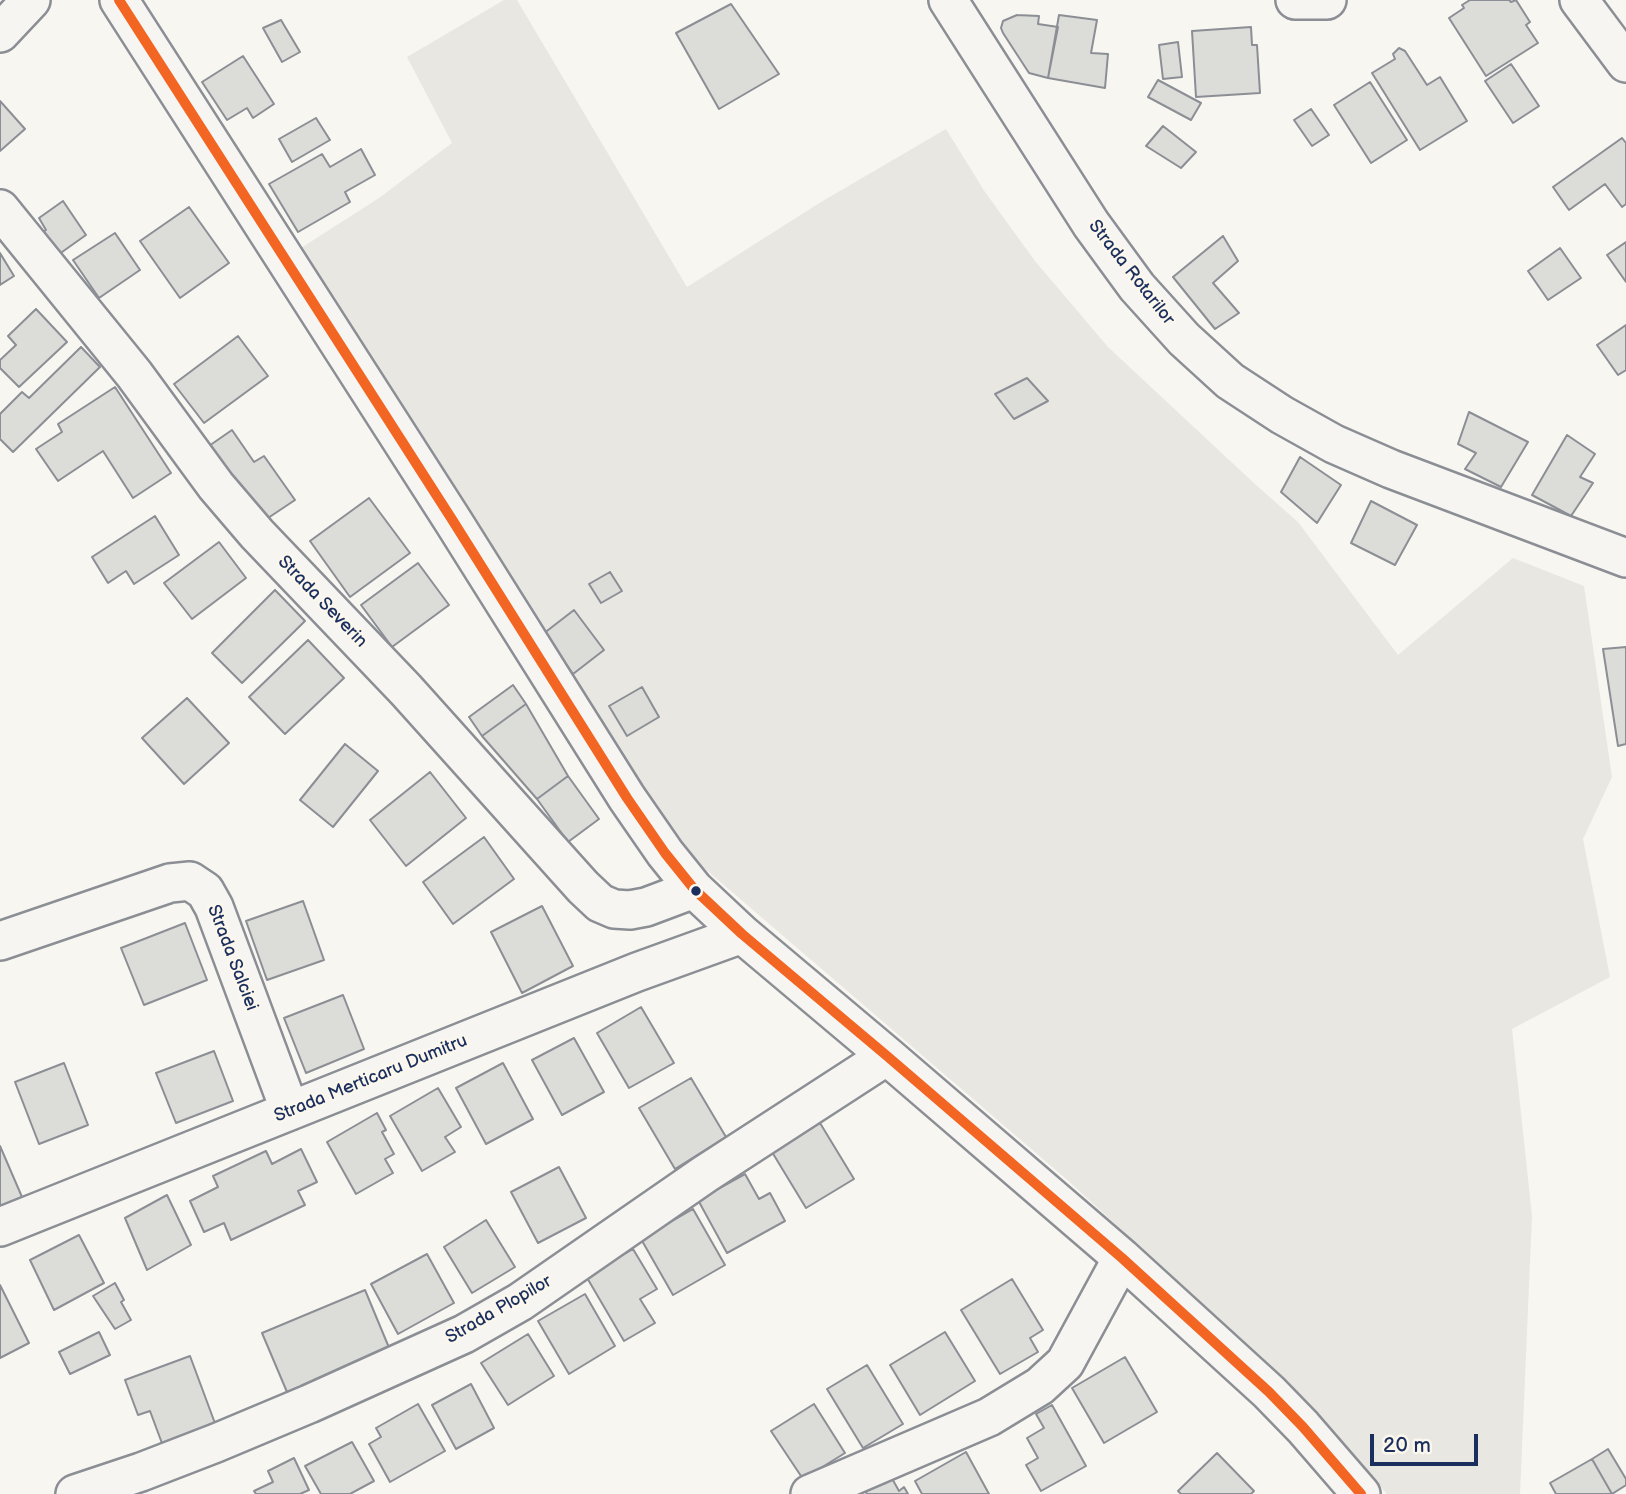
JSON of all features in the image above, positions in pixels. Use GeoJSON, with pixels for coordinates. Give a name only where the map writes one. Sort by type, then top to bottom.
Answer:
{"type":"FeatureCollection","features":[{"type":"Feature","properties":{"kind":"street"},"geometry":{"type":"LineString","coordinates":[[0,33],[31,0]]}},
{"type":"Feature","properties":{"kind":"street"},"geometry":{"type":"LineString","coordinates":[[119,0],[453,521],[626,798],[694,889],[742,934],[1122,1258],[1269,1392],[1362,1494]]}},
{"type":"Feature","properties":{"kind":"street","name":"Strada Rotarilor"},"geometry":{"type":"LineString","coordinates":[[948,0],[1091,223],[1137,287],[1184,339],[1230,381],[1282,415],[1334,444],[1391,469],[1626,558]]}},
{"type":"Feature","properties":{"kind":"street"},"geometry":{"type":"LineString","coordinates":[[1295,0],[1327,0]]}},
{"type":"Feature","properties":{"kind":"street"},"geometry":{"type":"LineString","coordinates":[[1579,0],[1626,63]]}},
{"type":"Feature","properties":{"kind":"street","name":"Strada Severin"},"geometry":{"type":"LineString","coordinates":[[0,209],[134,374],[216,486],[257,534],[406,690],[583,887],[600,903],[614,909],[630,910],[646,907],[694,889]]}},
{"type":"Feature","properties":{"kind":"street","name":"Strada Salciei"},"geometry":{"type":"LineString","coordinates":[[0,941],[170,883],[191,881],[205,891],[214,907],[290,1111]]}},
{"type":"Feature","properties":{"kind":"street","name":"Strada Merticaru Dumitru"},"geometry":{"type":"LineString","coordinates":[[0,1227],[637,972],[742,934]]}},
{"type":"Feature","properties":{"kind":"street","name":"Strada Plopilor"},"geometry":{"type":"LineString","coordinates":[[75,1494],[216,1444],[464,1334],[520,1302],[705,1174],[887,1056]]}},
{"type":"Feature","properties":{"kind":"street"},"geometry":{"type":"LineString","coordinates":[[810,1494],[989,1417],[1040,1386],[1065,1363],[1122,1258]]}},
{"type":"Feature","properties":{"kind":"shaded area"},"geometry":{"type":"Polygon","coordinates":[[[504,0],[517,0],[687,287],[821,202],[946,129],[985,192],[1035,261],[1108,347],[1298,522],[1398,655],[1513,558],[1584,586],[1612,777],[1583,839],[1610,977],[1512,1029],[1532,1216],[1520,1494],[1387,1494],[1317,1414],[1191,1293],[1065,1178],[703,867],[634,780],[301,248],[379,198],[452,143],[407,57],[504,0]]]}},
{"type":"Feature","properties":{"kind":"building"},"geometry":{"type":"Polygon","coordinates":[[[1470,0],[1516,0],[1530,22],[1526,25],[1538,43],[1486,76],[1449,18],[1464,8],[1462,5],[1470,0]]]}},
{"type":"Feature","properties":{"kind":"building"},"geometry":{"type":"Polygon","coordinates":[[[731,4],[779,74],[719,109],[676,33],[731,4]]]}},
{"type":"Feature","properties":{"kind":"building"},"geometry":{"type":"Polygon","coordinates":[[[1017,15],[1039,16],[1038,24],[1058,27],[1048,78],[1029,73],[1003,33],[1003,21],[1017,15]]]}},
{"type":"Feature","properties":{"kind":"building"},"geometry":{"type":"Polygon","coordinates":[[[1059,15],[1097,20],[1091,53],[1108,54],[1105,88],[1048,78],[1059,15]]]}},
{"type":"Feature","properties":{"kind":"building"},"geometry":{"type":"Polygon","coordinates":[[[281,20],[300,52],[282,62],[263,28],[281,20]]]}},
{"type":"Feature","properties":{"kind":"building"},"geometry":{"type":"Polygon","coordinates":[[[1251,27],[1252,45],[1257,45],[1260,93],[1196,97],[1192,31],[1251,27]]]}},
{"type":"Feature","properties":{"kind":"building"},"geometry":{"type":"Polygon","coordinates":[[[1178,42],[1182,77],[1163,79],[1159,45],[1178,42]]]}},
{"type":"Feature","properties":{"kind":"building"},"geometry":{"type":"Polygon","coordinates":[[[1399,48],[1405,51],[1427,85],[1440,77],[1467,121],[1420,150],[1372,73],[1395,59],[1393,54],[1399,48]]]}},
{"type":"Feature","properties":{"kind":"building"},"geometry":{"type":"Polygon","coordinates":[[[243,56],[274,104],[253,118],[247,108],[227,120],[202,82],[243,56]]]}},
{"type":"Feature","properties":{"kind":"building"},"geometry":{"type":"Polygon","coordinates":[[[1511,64],[1539,106],[1513,123],[1485,81],[1511,64]]]}},
{"type":"Feature","properties":{"kind":"building"},"geometry":{"type":"Polygon","coordinates":[[[1158,80],[1201,103],[1191,120],[1148,97],[1158,80]]]}},
{"type":"Feature","properties":{"kind":"building"},"geometry":{"type":"Polygon","coordinates":[[[1370,82],[1407,140],[1371,163],[1334,105],[1370,82]]]}},
{"type":"Feature","properties":{"kind":"building"},"geometry":{"type":"Polygon","coordinates":[[[0,101],[25,129],[0,151],[0,101]]]}},
{"type":"Feature","properties":{"kind":"building"},"geometry":{"type":"Polygon","coordinates":[[[1311,109],[1329,135],[1312,146],[1294,120],[1311,109]]]}},
{"type":"Feature","properties":{"kind":"building"},"geometry":{"type":"Polygon","coordinates":[[[316,118],[330,140],[292,162],[279,139],[316,118]]]}},
{"type":"Feature","properties":{"kind":"building"},"geometry":{"type":"Polygon","coordinates":[[[1163,126],[1196,152],[1181,168],[1146,146],[1163,126]]]}},
{"type":"Feature","properties":{"kind":"building"},"geometry":{"type":"Polygon","coordinates":[[[1622,138],[1626,143],[1626,204],[1622,207],[1605,184],[1569,210],[1553,187],[1622,138]]]}},
{"type":"Feature","properties":{"kind":"building"},"geometry":{"type":"Polygon","coordinates":[[[361,149],[375,175],[345,192],[350,202],[298,232],[269,184],[322,154],[330,167],[361,149]]]}},
{"type":"Feature","properties":{"kind":"building"},"geometry":{"type":"Polygon","coordinates":[[[63,201],[86,235],[55,257],[40,234],[46,230],[39,218],[63,201]]]}},
{"type":"Feature","properties":{"kind":"building"},"geometry":{"type":"Polygon","coordinates":[[[189,207],[229,263],[180,298],[140,241],[189,207]]]}},
{"type":"Feature","properties":{"kind":"building"},"geometry":{"type":"Polygon","coordinates":[[[115,233],[140,270],[99,298],[73,260],[115,233]]]}},
{"type":"Feature","properties":{"kind":"building"},"geometry":{"type":"Polygon","coordinates":[[[1223,236],[1238,261],[1213,283],[1239,313],[1215,329],[1173,277],[1223,236]]]}},
{"type":"Feature","properties":{"kind":"building"},"geometry":{"type":"Polygon","coordinates":[[[1626,242],[1626,282],[1607,255],[1626,242]]]}},
{"type":"Feature","properties":{"kind":"building"},"geometry":{"type":"Polygon","coordinates":[[[1560,248],[1581,278],[1548,300],[1528,271],[1560,248]]]}},
{"type":"Feature","properties":{"kind":"building"},"geometry":{"type":"Polygon","coordinates":[[[0,253],[14,276],[0,285],[0,253]]]}},
{"type":"Feature","properties":{"kind":"building"},"geometry":{"type":"Polygon","coordinates":[[[36,309],[67,342],[19,387],[0,368],[0,360],[16,345],[8,336],[36,309]]]}},
{"type":"Feature","properties":{"kind":"building"},"geometry":{"type":"Polygon","coordinates":[[[1626,325],[1626,370],[1618,375],[1597,345],[1626,325]]]}},
{"type":"Feature","properties":{"kind":"building"},"geometry":{"type":"Polygon","coordinates":[[[238,336],[268,376],[204,423],[174,384],[238,336]]]}},
{"type":"Feature","properties":{"kind":"building"},"geometry":{"type":"Polygon","coordinates":[[[81,347],[100,367],[13,452],[0,439],[0,414],[22,392],[29,398],[81,347]]]}},
{"type":"Feature","properties":{"kind":"building"},"geometry":{"type":"Polygon","coordinates":[[[1027,378],[1048,401],[1014,419],[995,394],[1027,378]]]}},
{"type":"Feature","properties":{"kind":"building"},"geometry":{"type":"Polygon","coordinates":[[[115,387],[171,473],[133,498],[103,451],[58,481],[36,449],[62,432],[58,424],[115,387]]]}},
{"type":"Feature","properties":{"kind":"building"},"geometry":{"type":"Polygon","coordinates":[[[1469,412],[1528,442],[1501,487],[1465,469],[1476,453],[1458,444],[1469,412]]]}},
{"type":"Feature","properties":{"kind":"building"},"geometry":{"type":"Polygon","coordinates":[[[232,430],[254,462],[264,456],[295,500],[259,524],[206,448],[232,430]]]}},
{"type":"Feature","properties":{"kind":"building"},"geometry":{"type":"Polygon","coordinates":[[[1567,435],[1595,454],[1580,477],[1593,483],[1571,516],[1532,495],[1567,435]]]}},
{"type":"Feature","properties":{"kind":"building"},"geometry":{"type":"Polygon","coordinates":[[[1300,457],[1341,485],[1317,523],[1281,492],[1300,457]]]}},
{"type":"Feature","properties":{"kind":"building"},"geometry":{"type":"Polygon","coordinates":[[[369,498],[410,553],[350,597],[310,541],[369,498]]]}},
{"type":"Feature","properties":{"kind":"building"},"geometry":{"type":"Polygon","coordinates":[[[1371,501],[1417,525],[1395,565],[1351,543],[1371,501]]]}},
{"type":"Feature","properties":{"kind":"building"},"geometry":{"type":"Polygon","coordinates":[[[155,516],[179,555],[134,584],[126,571],[108,583],[92,557],[155,516]]]}},
{"type":"Feature","properties":{"kind":"building"},"geometry":{"type":"Polygon","coordinates":[[[219,542],[246,578],[192,619],[164,583],[219,542]]]}},
{"type":"Feature","properties":{"kind":"building"},"geometry":{"type":"Polygon","coordinates":[[[418,563],[449,605],[392,647],[361,605],[418,563]]]}},
{"type":"Feature","properties":{"kind":"building"},"geometry":{"type":"Polygon","coordinates":[[[610,572],[622,591],[601,603],[589,584],[610,572]]]}},
{"type":"Feature","properties":{"kind":"building"},"geometry":{"type":"Polygon","coordinates":[[[275,590],[305,621],[242,683],[212,653],[275,590]]]}},
{"type":"Feature","properties":{"kind":"building"},"geometry":{"type":"Polygon","coordinates":[[[574,610],[604,650],[573,674],[543,634],[574,610]]]}},
{"type":"Feature","properties":{"kind":"building"},"geometry":{"type":"Polygon","coordinates":[[[308,640],[344,678],[285,734],[249,697],[308,640]]]}},
{"type":"Feature","properties":{"kind":"building"},"geometry":{"type":"Polygon","coordinates":[[[1626,647],[1626,744],[1618,746],[1603,649],[1626,647]]]}},
{"type":"Feature","properties":{"kind":"building"},"geometry":{"type":"Polygon","coordinates":[[[513,685],[526,704],[482,736],[469,717],[513,685]]]}},
{"type":"Feature","properties":{"kind":"building"},"geometry":{"type":"Polygon","coordinates":[[[642,687],[659,717],[627,736],[609,706],[642,687]]]}},
{"type":"Feature","properties":{"kind":"building"},"geometry":{"type":"Polygon","coordinates":[[[187,698],[229,743],[184,784],[142,738],[187,698]]]}},
{"type":"Feature","properties":{"kind":"building"},"geometry":{"type":"Polygon","coordinates":[[[526,704],[568,776],[537,799],[482,736],[526,704]]]}},
{"type":"Feature","properties":{"kind":"building"},"geometry":{"type":"Polygon","coordinates":[[[345,744],[378,771],[333,827],[300,800],[345,744]]]}},
{"type":"Feature","properties":{"kind":"building"},"geometry":{"type":"Polygon","coordinates":[[[430,772],[466,818],[406,866],[370,820],[430,772]]]}},
{"type":"Feature","properties":{"kind":"building"},"geometry":{"type":"Polygon","coordinates":[[[568,776],[599,819],[568,842],[537,799],[568,776]]]}},
{"type":"Feature","properties":{"kind":"building"},"geometry":{"type":"Polygon","coordinates":[[[484,837],[514,879],[453,924],[423,882],[484,837]]]}},
{"type":"Feature","properties":{"kind":"building"},"geometry":{"type":"Polygon","coordinates":[[[303,901],[324,960],[267,980],[246,921],[303,901]]]}},
{"type":"Feature","properties":{"kind":"building"},"geometry":{"type":"Polygon","coordinates":[[[542,906],[573,966],[522,993],[491,932],[542,906]]]}},
{"type":"Feature","properties":{"kind":"building"},"geometry":{"type":"Polygon","coordinates":[[[185,923],[207,980],[144,1005],[121,948],[185,923]]]}},
{"type":"Feature","properties":{"kind":"building"},"geometry":{"type":"Polygon","coordinates":[[[343,995],[364,1049],[306,1073],[284,1018],[343,995]]]}},
{"type":"Feature","properties":{"kind":"building"},"geometry":{"type":"Polygon","coordinates":[[[641,1007],[674,1063],[629,1088],[597,1033],[641,1007]]]}},
{"type":"Feature","properties":{"kind":"building"},"geometry":{"type":"Polygon","coordinates":[[[574,1038],[604,1092],[562,1115],[532,1060],[574,1038]]]}},
{"type":"Feature","properties":{"kind":"building"},"geometry":{"type":"Polygon","coordinates":[[[214,1051],[233,1101],[176,1123],[156,1073],[214,1051]]]}},
{"type":"Feature","properties":{"kind":"building"},"geometry":{"type":"Polygon","coordinates":[[[64,1063],[88,1125],[39,1144],[15,1082],[64,1063]]]}},
{"type":"Feature","properties":{"kind":"building"},"geometry":{"type":"Polygon","coordinates":[[[503,1063],[533,1119],[486,1144],[456,1088],[503,1063]]]}},
{"type":"Feature","properties":{"kind":"building"},"geometry":{"type":"Polygon","coordinates":[[[691,1078],[726,1137],[675,1169],[639,1108],[691,1078]]]}},
{"type":"Feature","properties":{"kind":"building"},"geometry":{"type":"Polygon","coordinates":[[[438,1088],[461,1127],[445,1137],[455,1152],[422,1171],[390,1116],[438,1088]]]}},
{"type":"Feature","properties":{"kind":"building"},"geometry":{"type":"Polygon","coordinates":[[[377,1113],[386,1130],[382,1132],[394,1154],[385,1159],[393,1173],[356,1194],[327,1142],[377,1113]]]}},
{"type":"Feature","properties":{"kind":"building"},"geometry":{"type":"Polygon","coordinates":[[[820,1123],[854,1179],[806,1208],[772,1152],[820,1123]]]}},
{"type":"Feature","properties":{"kind":"building"},"geometry":{"type":"Polygon","coordinates":[[[0,1146],[22,1197],[0,1206],[0,1146]]]}},
{"type":"Feature","properties":{"kind":"building"},"geometry":{"type":"Polygon","coordinates":[[[301,1149],[317,1182],[298,1191],[305,1205],[231,1240],[224,1223],[204,1232],[190,1201],[218,1187],[213,1176],[266,1151],[272,1164],[301,1149]]]}},
{"type":"Feature","properties":{"kind":"building"},"geometry":{"type":"Polygon","coordinates":[[[559,1167],[586,1218],[538,1243],[511,1192],[559,1167]]]}},
{"type":"Feature","properties":{"kind":"building"},"geometry":{"type":"Polygon","coordinates":[[[745,1174],[759,1199],[770,1193],[785,1221],[727,1253],[698,1200],[745,1174]]]}},
{"type":"Feature","properties":{"kind":"building"},"geometry":{"type":"Polygon","coordinates":[[[167,1195],[191,1245],[147,1270],[125,1218],[167,1195]]]}},
{"type":"Feature","properties":{"kind":"building"},"geometry":{"type":"Polygon","coordinates":[[[693,1209],[725,1265],[673,1295],[641,1239],[693,1209]]]}},
{"type":"Feature","properties":{"kind":"building"},"geometry":{"type":"Polygon","coordinates":[[[486,1220],[515,1267],[472,1293],[444,1247],[486,1220]]]}},
{"type":"Feature","properties":{"kind":"building"},"geometry":{"type":"Polygon","coordinates":[[[79,1235],[104,1283],[54,1310],[30,1260],[79,1235]]]}},
{"type":"Feature","properties":{"kind":"building"},"geometry":{"type":"Polygon","coordinates":[[[633,1249],[657,1289],[640,1299],[655,1323],[624,1341],[586,1276],[633,1249]]]}},
{"type":"Feature","properties":{"kind":"building"},"geometry":{"type":"Polygon","coordinates":[[[427,1254],[454,1303],[398,1334],[371,1284],[427,1254]]]}},
{"type":"Feature","properties":{"kind":"building"},"geometry":{"type":"Polygon","coordinates":[[[1012,1279],[1043,1330],[1030,1338],[1038,1352],[1000,1374],[961,1310],[1012,1279]]]}},
{"type":"Feature","properties":{"kind":"building"},"geometry":{"type":"Polygon","coordinates":[[[115,1283],[131,1320],[115,1329],[93,1296],[115,1283]]]}},
{"type":"Feature","properties":{"kind":"building"},"geometry":{"type":"Polygon","coordinates":[[[0,1285],[29,1343],[0,1358],[0,1285]]]}},
{"type":"Feature","properties":{"kind":"building"},"geometry":{"type":"Polygon","coordinates":[[[365,1290],[390,1350],[287,1392],[262,1333],[365,1290]]]}},
{"type":"Feature","properties":{"kind":"building"},"geometry":{"type":"Polygon","coordinates":[[[585,1294],[615,1346],[569,1374],[538,1321],[585,1294]]]}},
{"type":"Feature","properties":{"kind":"building"},"geometry":{"type":"Polygon","coordinates":[[[99,1332],[110,1355],[70,1374],[59,1352],[99,1332]]]}},
{"type":"Feature","properties":{"kind":"building"},"geometry":{"type":"Polygon","coordinates":[[[945,1332],[975,1381],[920,1415],[890,1365],[945,1332]]]}},
{"type":"Feature","properties":{"kind":"building"},"geometry":{"type":"Polygon","coordinates":[[[528,1334],[554,1376],[508,1405],[481,1363],[528,1334]]]}},
{"type":"Feature","properties":{"kind":"building"},"geometry":{"type":"Polygon","coordinates":[[[190,1356],[216,1426],[163,1446],[150,1411],[138,1415],[125,1380],[190,1356]]]}},
{"type":"Feature","properties":{"kind":"building"},"geometry":{"type":"Polygon","coordinates":[[[1125,1357],[1157,1412],[1104,1443],[1072,1388],[1125,1357]]]}},
{"type":"Feature","properties":{"kind":"building"},"geometry":{"type":"Polygon","coordinates":[[[867,1365],[903,1424],[863,1448],[827,1389],[867,1365]]]}},
{"type":"Feature","properties":{"kind":"building"},"geometry":{"type":"Polygon","coordinates":[[[471,1384],[494,1428],[456,1449],[432,1405],[471,1384]]]}},
{"type":"Feature","properties":{"kind":"building"},"geometry":{"type":"Polygon","coordinates":[[[418,1404],[445,1451],[390,1482],[369,1444],[381,1437],[376,1428],[418,1404]]]}},
{"type":"Feature","properties":{"kind":"building"},"geometry":{"type":"Polygon","coordinates":[[[814,1404],[845,1453],[803,1479],[771,1431],[814,1404]]]}},
{"type":"Feature","properties":{"kind":"building"},"geometry":{"type":"Polygon","coordinates":[[[1052,1405],[1086,1466],[1041,1491],[1026,1465],[1038,1458],[1027,1438],[1044,1428],[1036,1414],[1052,1405]]]}},
{"type":"Feature","properties":{"kind":"building"},"geometry":{"type":"Polygon","coordinates":[[[352,1442],[374,1481],[350,1494],[321,1494],[305,1466],[352,1442]]]}},
{"type":"Feature","properties":{"kind":"building"},"geometry":{"type":"Polygon","coordinates":[[[1608,1449],[1626,1479],[1626,1485],[1612,1494],[1592,1459],[1608,1449]]]}},
{"type":"Feature","properties":{"kind":"building"},"geometry":{"type":"Polygon","coordinates":[[[966,1452],[989,1494],[922,1494],[915,1481],[966,1452]]]}},
{"type":"Feature","properties":{"kind":"building"},"geometry":{"type":"Polygon","coordinates":[[[1217,1453],[1254,1491],[1251,1494],[1181,1494],[1178,1491],[1217,1453]]]}},
{"type":"Feature","properties":{"kind":"building"},"geometry":{"type":"Polygon","coordinates":[[[294,1458],[309,1490],[300,1494],[256,1494],[254,1491],[273,1482],[268,1471],[294,1458]]]}},
{"type":"Feature","properties":{"kind":"building"},"geometry":{"type":"Polygon","coordinates":[[[1592,1459],[1612,1494],[1556,1494],[1550,1483],[1592,1459]]]}},
{"type":"Feature","properties":{"kind":"building"},"geometry":{"type":"Polygon","coordinates":[[[889,1473],[899,1491],[904,1487],[908,1494],[867,1494],[863,1487],[889,1473]]]}},
{"type":"Feature","properties":{"kind":"transit line"},"geometry":{"type":"LineString","coordinates":[[119,0],[627,798],[694,889],[742,934],[1122,1258],[1269,1392],[1361,1494]]}}]}
